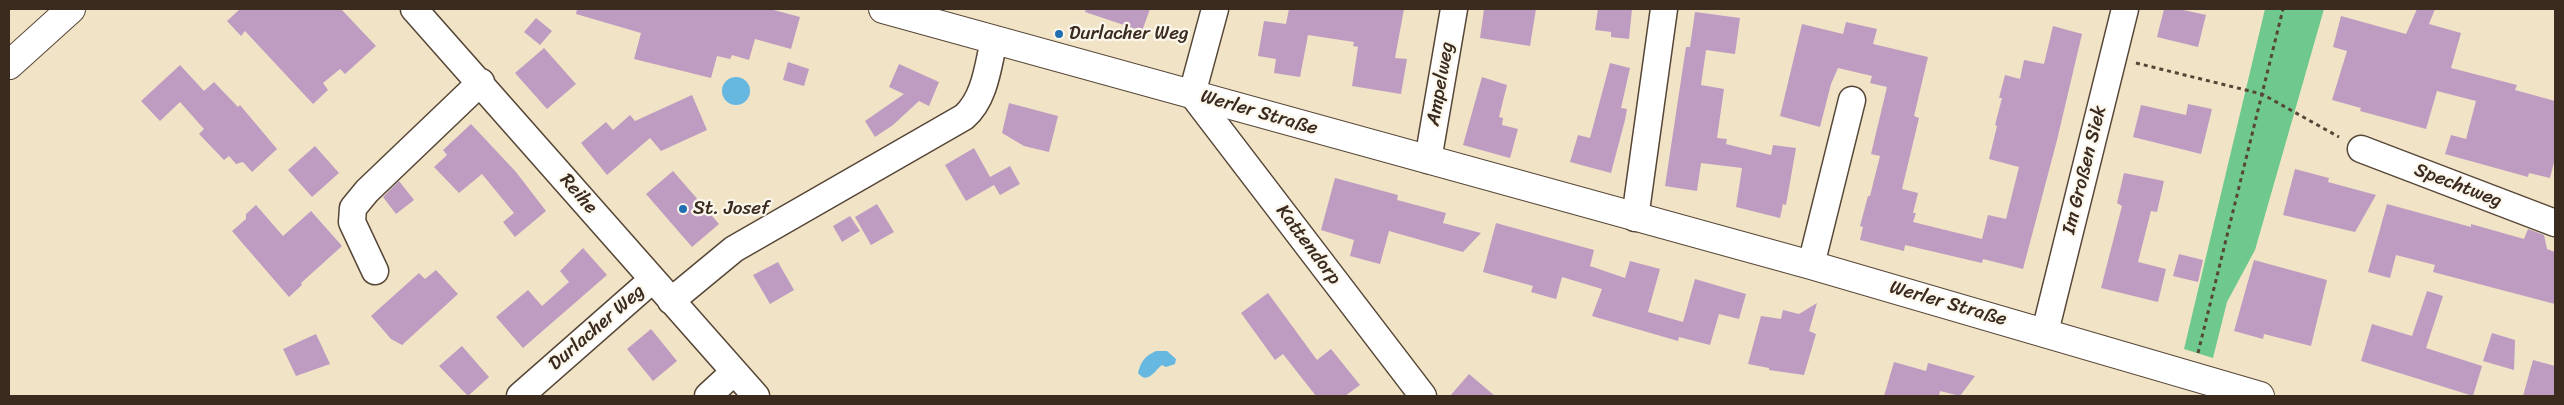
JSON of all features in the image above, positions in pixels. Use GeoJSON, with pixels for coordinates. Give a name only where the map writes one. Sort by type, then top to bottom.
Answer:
{"type":"FeatureCollection","features":[{"type":"Feature","properties":{"kind":"main road"},"geometry":{"type":"LineString","coordinates":[[9,65],[71,9]]}},
{"type":"Feature","properties":{"kind":"main road","name":"Werler Straße"},"geometry":{"type":"LineString","coordinates":[[883,9],[1811,265],[2260,396]]}},
{"type":"Feature","properties":{"kind":"street","name":"Reihe"},"geometry":{"type":"LineString","coordinates":[[414,9],[481,82],[652,280],[744,383]]}},
{"type":"Feature","properties":{"kind":"street"},"geometry":{"type":"LineString","coordinates":[[1192,94],[1215,9]]}},
{"type":"Feature","properties":{"kind":"street","name":"Ampelweg"},"geometry":{"type":"LineString","coordinates":[[1428,160],[1454,9]]}},
{"type":"Feature","properties":{"kind":"street"},"geometry":{"type":"LineString","coordinates":[[1635,218],[1664,9]]}},
{"type":"Feature","properties":{"kind":"street","name":"Im Großen Siek"},"geometry":{"type":"LineString","coordinates":[[2044,332],[2124,9]]}},
{"type":"Feature","properties":{"kind":"street","name":"Durlacher Weg"},"geometry":{"type":"LineString","coordinates":[[671,301],[734,249],[964,117],[973,109],[980,96],[994,40]]}},
{"type":"Feature","properties":{"kind":"street"},"geometry":{"type":"LineString","coordinates":[[375,271],[352,222],[354,208],[367,191],[481,82]]}},
{"type":"Feature","properties":{"kind":"street","name":"Kattendorp"},"geometry":{"type":"LineString","coordinates":[[1192,94],[1423,396]]}},
{"type":"Feature","properties":{"kind":"street"},"geometry":{"type":"LineString","coordinates":[[1811,265],[1852,100]]}},
{"type":"Feature","properties":{"kind":"street","name":"Spechtweg"},"geometry":{"type":"LineString","coordinates":[[2361,149],[2555,223]]}},
{"type":"Feature","properties":{"kind":"street","name":"Durlacher Weg"},"geometry":{"type":"LineString","coordinates":[[520,396],[652,280]]}},
{"type":"Feature","properties":{"kind":"street"},"geometry":{"type":"LineString","coordinates":[[708,396],[744,383]]}},
{"type":"Feature","properties":{"kind":"path"},"geometry":{"type":"LineString","coordinates":[[2192,376],[2283,9]]}},
{"type":"Feature","properties":{"kind":"path"},"geometry":{"type":"LineString","coordinates":[[2113,57],[2262,94],[2361,149]]}},
{"type":"Feature","properties":{"kind":"green space"},"geometry":{"type":"Polygon","coordinates":[[[2265,9],[2324,9],[2255,250],[2227,302],[2213,358],[2184,349],[2265,9]]]}},
{"type":"Feature","properties":{"kind":"water"},"geometry":{"type":"Polygon","coordinates":[[[736,77],[746,81],[750,91],[746,101],[736,105],[726,101],[722,91],[726,81],[736,77]]]}},
{"type":"Feature","properties":{"kind":"water"},"geometry":{"type":"Polygon","coordinates":[[[1156,351],[1167,351],[1176,359],[1175,364],[1166,367],[1162,365],[1151,376],[1145,378],[1138,373],[1142,362],[1156,351]]]}},
{"type":"Feature","properties":{"kind":"building"},"geometry":{"type":"Polygon","coordinates":[[[240,9],[341,9],[376,46],[345,74],[340,69],[323,83],[328,90],[313,104],[245,31],[241,36],[227,21],[240,9]]]}},
{"type":"Feature","properties":{"kind":"building"},"geometry":{"type":"Polygon","coordinates":[[[577,9],[770,9],[800,17],[791,49],[755,39],[749,60],[732,55],[730,59],[717,56],[711,78],[634,59],[641,33],[576,14],[577,9]]]}},
{"type":"Feature","properties":{"kind":"building"},"geometry":{"type":"Polygon","coordinates":[[[1086,9],[1150,9],[1142,31],[1085,12],[1086,9]]]}},
{"type":"Feature","properties":{"kind":"building"},"geometry":{"type":"Polygon","coordinates":[[[1289,9],[1404,9],[1395,58],[1407,59],[1401,94],[1352,86],[1358,47],[1353,46],[1354,42],[1308,35],[1300,77],[1274,73],[1276,59],[1258,56],[1264,21],[1286,24],[1289,9]]]}},
{"type":"Feature","properties":{"kind":"building"},"geometry":{"type":"Polygon","coordinates":[[[1484,9],[1536,9],[1530,46],[1480,38],[1484,9]]]}},
{"type":"Feature","properties":{"kind":"building"},"geometry":{"type":"Polygon","coordinates":[[[1598,9],[1632,9],[1629,39],[1611,37],[1611,32],[1595,30],[1598,9]]]}},
{"type":"Feature","properties":{"kind":"building"},"geometry":{"type":"Polygon","coordinates":[[[2164,9],[2179,9],[2206,15],[2198,47],[2157,37],[2164,9]]]}},
{"type":"Feature","properties":{"kind":"building"},"geometry":{"type":"Polygon","coordinates":[[[2417,9],[2435,9],[2429,24],[2461,33],[2451,68],[2517,85],[2515,90],[2555,101],[2555,158],[2550,178],[2529,173],[2528,177],[2445,154],[2451,135],[2466,139],[2476,101],[2437,91],[2426,129],[2360,111],[2361,108],[2332,100],[2347,51],[2333,47],[2341,16],[2406,34],[2417,9]]]}},
{"type":"Feature","properties":{"kind":"building"},"geometry":{"type":"Polygon","coordinates":[[[1695,12],[1740,18],[1735,54],[1706,50],[1701,85],[1724,89],[1717,138],[1727,139],[1726,144],[1771,155],[1773,145],[1796,148],[1786,205],[1783,204],[1780,218],[1736,207],[1742,168],[1701,163],[1697,191],[1665,186],[1686,47],[1690,47],[1695,12]]]}},
{"type":"Feature","properties":{"kind":"building"},"geometry":{"type":"Polygon","coordinates":[[[536,18],[552,31],[540,45],[524,32],[536,18]]]}},
{"type":"Feature","properties":{"kind":"building"},"geometry":{"type":"Polygon","coordinates":[[[1846,22],[1877,29],[1873,44],[1928,57],[1914,116],[1919,118],[1902,189],[1918,193],[1913,213],[1916,213],[1913,222],[1982,239],[1988,215],[2006,219],[2019,167],[1989,159],[1997,126],[1995,125],[2002,98],[1999,98],[2005,75],[2020,79],[2024,60],[2044,64],[2053,26],[2082,34],[2057,140],[2023,269],[1983,259],[1982,263],[1905,245],[1904,251],[1860,240],[1863,227],[1860,226],[1880,156],[1871,154],[1887,87],[1870,83],[1872,76],[1838,68],[1831,84],[1820,127],[1780,116],[1802,24],[1843,34],[1846,22]]]}},
{"type":"Feature","properties":{"kind":"building"},"geometry":{"type":"Polygon","coordinates":[[[544,48],[576,84],[547,109],[515,73],[544,48]]]}},
{"type":"Feature","properties":{"kind":"building"},"geometry":{"type":"Polygon","coordinates":[[[788,62],[809,69],[804,86],[783,80],[788,62]]]}},
{"type":"Feature","properties":{"kind":"building"},"geometry":{"type":"Polygon","coordinates":[[[1610,63],[1630,68],[1621,108],[1627,109],[1611,173],[1570,162],[1578,135],[1590,138],[1610,63]]]}},
{"type":"Feature","properties":{"kind":"building"},"geometry":{"type":"Polygon","coordinates":[[[899,64],[939,82],[929,106],[919,101],[893,125],[875,137],[865,121],[904,94],[889,87],[899,64]]]}},
{"type":"Feature","properties":{"kind":"building"},"geometry":{"type":"Polygon","coordinates":[[[180,65],[204,91],[214,82],[238,107],[240,105],[277,149],[252,172],[243,162],[236,164],[229,156],[224,160],[199,134],[204,129],[180,102],[160,121],[141,101],[180,65]]]}},
{"type":"Feature","properties":{"kind":"building"},"geometry":{"type":"Polygon","coordinates":[[[1482,77],[1507,85],[1499,117],[1503,118],[1502,125],[1518,129],[1510,158],[1463,145],[1482,77]]]}},
{"type":"Feature","properties":{"kind":"building"},"geometry":{"type":"Polygon","coordinates":[[[692,95],[707,130],[661,151],[650,138],[607,175],[581,143],[606,122],[613,130],[630,115],[635,121],[692,95]]]}},
{"type":"Feature","properties":{"kind":"building"},"geometry":{"type":"Polygon","coordinates":[[[1009,103],[1058,116],[1049,152],[1024,146],[1002,133],[1009,103]]]}},
{"type":"Feature","properties":{"kind":"building"},"geometry":{"type":"Polygon","coordinates":[[[2188,104],[2212,109],[2201,154],[2133,137],[2141,105],[2186,115],[2188,104]]]}},
{"type":"Feature","properties":{"kind":"building"},"geometry":{"type":"Polygon","coordinates":[[[471,124],[516,172],[546,211],[515,237],[503,222],[514,213],[482,174],[459,193],[434,167],[447,155],[443,150],[471,124]]]}},
{"type":"Feature","properties":{"kind":"building"},"geometry":{"type":"Polygon","coordinates":[[[315,146],[339,173],[312,197],[288,170],[315,146]]]}},
{"type":"Feature","properties":{"kind":"building"},"geometry":{"type":"Polygon","coordinates":[[[974,148],[990,177],[1010,166],[1020,184],[1000,195],[994,185],[966,201],[945,165],[974,148]]]}},
{"type":"Feature","properties":{"kind":"building"},"geometry":{"type":"Polygon","coordinates":[[[2295,169],[2329,178],[2328,182],[2376,195],[2355,232],[2283,215],[2295,169]]]}},
{"type":"Feature","properties":{"kind":"building","name":"St. Josef"},"geometry":{"type":"Polygon","coordinates":[[[673,171],[719,224],[692,247],[646,194],[673,171]]]}},
{"type":"Feature","properties":{"kind":"building"},"geometry":{"type":"Polygon","coordinates":[[[2124,173],[2164,181],[2157,212],[2151,211],[2138,262],[2166,269],[2158,302],[2101,288],[2122,206],[2117,203],[2124,173]]]}},
{"type":"Feature","properties":{"kind":"building"},"geometry":{"type":"Polygon","coordinates":[[[1335,178],[1398,195],[1397,200],[1446,213],[1443,223],[1481,233],[1463,252],[1389,231],[1380,264],[1350,256],[1354,240],[1321,230],[1335,178]]]}},
{"type":"Feature","properties":{"kind":"building"},"geometry":{"type":"Polygon","coordinates":[[[399,181],[414,200],[396,214],[383,197],[399,181]]]}},
{"type":"Feature","properties":{"kind":"building"},"geometry":{"type":"Polygon","coordinates":[[[877,204],[894,232],[871,245],[855,217],[877,204]]]}},
{"type":"Feature","properties":{"kind":"building"},"geometry":{"type":"Polygon","coordinates":[[[2387,204],[2524,239],[2528,229],[2544,235],[2547,249],[2555,252],[2555,304],[2433,272],[2435,265],[2396,255],[2390,278],[2368,272],[2387,204]]]}},
{"type":"Feature","properties":{"kind":"building"},"geometry":{"type":"Polygon","coordinates":[[[256,205],[283,236],[311,211],[342,246],[301,283],[302,285],[289,297],[232,231],[246,219],[246,214],[256,205]]]}},
{"type":"Feature","properties":{"kind":"building"},"geometry":{"type":"Polygon","coordinates":[[[850,216],[860,231],[842,242],[833,226],[850,216]]]}},
{"type":"Feature","properties":{"kind":"building"},"geometry":{"type":"Polygon","coordinates":[[[1496,223],[1594,250],[1590,266],[1625,278],[1630,261],[1660,269],[1648,312],[1683,322],[1695,279],[1746,294],[1739,319],[1719,314],[1710,345],[1679,337],[1678,341],[1592,316],[1602,289],[1562,277],[1556,299],[1531,292],[1533,286],[1483,272],[1496,223]]]}},
{"type":"Feature","properties":{"kind":"building"},"geometry":{"type":"Polygon","coordinates":[[[583,248],[607,275],[523,348],[496,317],[528,290],[542,306],[569,282],[560,271],[583,248]]]}},
{"type":"Feature","properties":{"kind":"building"},"geometry":{"type":"Polygon","coordinates":[[[2179,254],[2203,260],[2198,282],[2173,276],[2179,254]]]}},
{"type":"Feature","properties":{"kind":"building"},"geometry":{"type":"Polygon","coordinates":[[[2254,260],[2327,280],[2311,346],[2264,334],[2263,339],[2234,331],[2254,260]]]}},
{"type":"Feature","properties":{"kind":"building"},"geometry":{"type":"Polygon","coordinates":[[[778,262],[794,290],[770,304],[753,275],[778,262]]]}},
{"type":"Feature","properties":{"kind":"building"},"geometry":{"type":"Polygon","coordinates":[[[436,270],[458,294],[402,345],[391,339],[371,316],[419,273],[425,279],[436,270]]]}},
{"type":"Feature","properties":{"kind":"building"},"geometry":{"type":"Polygon","coordinates":[[[2427,291],[2443,296],[2426,348],[2482,366],[2473,396],[2361,361],[2372,324],[2412,336],[2427,291]]]}},
{"type":"Feature","properties":{"kind":"building"},"geometry":{"type":"Polygon","coordinates":[[[1268,293],[1317,360],[1331,349],[1360,385],[1345,396],[1316,396],[1283,354],[1275,360],[1241,313],[1268,293]]]}},
{"type":"Feature","properties":{"kind":"building"},"geometry":{"type":"Polygon","coordinates":[[[1817,303],[1809,331],[1816,334],[1804,375],[1769,370],[1769,368],[1748,364],[1761,316],[1781,319],[1783,310],[1799,314],[1817,303]]]}},
{"type":"Feature","properties":{"kind":"building"},"geometry":{"type":"Polygon","coordinates":[[[651,329],[677,361],[653,381],[627,349],[651,329]]]}},
{"type":"Feature","properties":{"kind":"building"},"geometry":{"type":"Polygon","coordinates":[[[2492,333],[2515,340],[2514,370],[2483,361],[2492,333]]]}},
{"type":"Feature","properties":{"kind":"building"},"geometry":{"type":"Polygon","coordinates":[[[316,334],[330,364],[296,376],[283,349],[316,334]]]}},
{"type":"Feature","properties":{"kind":"building"},"geometry":{"type":"Polygon","coordinates":[[[462,346],[489,377],[468,396],[439,366],[462,346]]]}},
{"type":"Feature","properties":{"kind":"building"},"geometry":{"type":"Polygon","coordinates":[[[2533,360],[2555,366],[2555,396],[2523,396],[2533,360]]]}},
{"type":"Feature","properties":{"kind":"building"},"geometry":{"type":"Polygon","coordinates":[[[1894,362],[1926,371],[1928,363],[1975,376],[1960,396],[1940,391],[1939,396],[1884,396],[1894,362]]]}},
{"type":"Feature","properties":{"kind":"building"},"geometry":{"type":"Polygon","coordinates":[[[1469,374],[1495,396],[1450,396],[1469,374]]]}},
{"type":"Feature","properties":{"kind":"place","name":"Durlacher Weg"},"geometry":{"type":"Point","coordinates":[1059,34]}},
{"type":"Feature","properties":{"kind":"place","name":"St. Josef"},"geometry":{"type":"Point","coordinates":[683,209]}}]}
